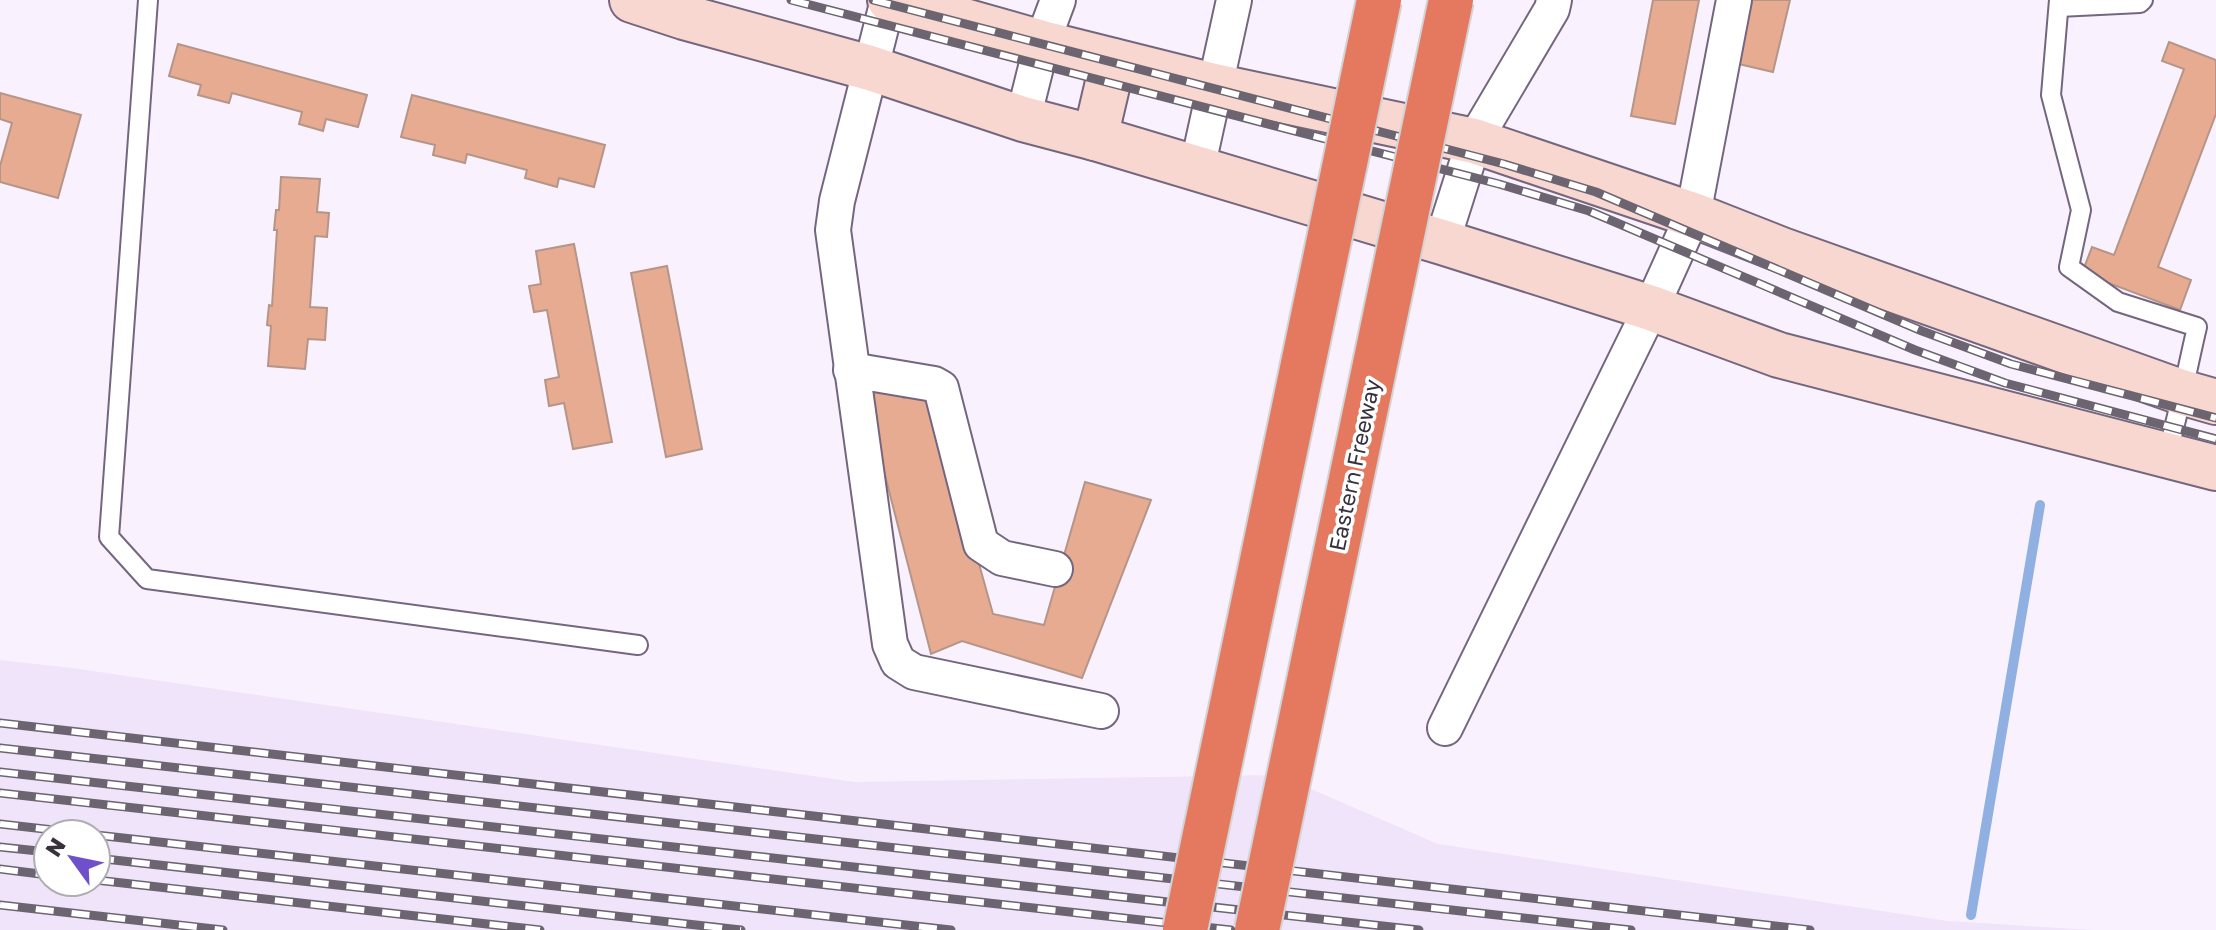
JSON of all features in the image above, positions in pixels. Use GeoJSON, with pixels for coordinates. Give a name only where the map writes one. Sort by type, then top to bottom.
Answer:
{"type":"FeatureCollection","features":[{"type":"Feature","properties":{"kind":"highway"},"geometry":{"type":"LineString","coordinates":[[1185,930],[1379,0]]}},
{"type":"Feature","properties":{"kind":"highway","name":"Eastern Freeway"},"geometry":{"type":"LineString","coordinates":[[1257,930],[1451,0]]}},
{"type":"Feature","properties":{"kind":"main road"},"geometry":{"type":"LineString","coordinates":[[632,0],[686,9],[1023,119],[1442,242],[1651,308],[1779,355],[2216,468]]}},
{"type":"Feature","properties":{"kind":"main road"},"geometry":{"type":"LineString","coordinates":[[889,0],[1042,43],[1214,86],[1474,141],[1693,215],[1782,250],[2198,397]]}},
{"type":"Feature","properties":{"kind":"main road"},"geometry":{"type":"LineString","coordinates":[[1095,138],[1113,61]]}},
{"type":"Feature","properties":{"kind":"street"},"geometry":{"type":"LineString","coordinates":[[889,0],[837,201],[833,230],[890,644],[898,662],[914,672],[1101,711]]}},
{"type":"Feature","properties":{"kind":"street"},"geometry":{"type":"LineString","coordinates":[[1023,119],[1042,43],[1058,0]]}},
{"type":"Feature","properties":{"kind":"street"},"geometry":{"type":"LineString","coordinates":[[1197,169],[1234,0]]}},
{"type":"Feature","properties":{"kind":"street"},"geometry":{"type":"LineString","coordinates":[[1442,242],[1474,141],[1552,9],[1554,0]]}},
{"type":"Feature","properties":{"kind":"street"},"geometry":{"type":"LineString","coordinates":[[1445,728],[1651,308],[1693,215],[1734,0]]}},
{"type":"Feature","properties":{"kind":"street"},"geometry":{"type":"LineString","coordinates":[[851,370],[934,384],[941,388],[981,544],[1002,558],[1055,569]]}},
{"type":"Feature","properties":{"kind":"lane"},"geometry":{"type":"LineString","coordinates":[[148,0],[109,537],[147,579],[638,645]]}},
{"type":"Feature","properties":{"kind":"lane"},"geometry":{"type":"LineString","coordinates":[[2143,0],[2140,3],[2059,3],[2051,95],[2081,210],[2069,267],[2118,302],[2197,327],[2198,397],[2181,403],[2167,455]]}},
{"type":"Feature","properties":{"kind":"shaded area"},"geometry":{"type":"Polygon","coordinates":[[[0,660],[854,782],[1279,775],[1438,844],[1948,921],[2095,930],[0,930],[0,660]]]}},
{"type":"Feature","properties":{"kind":"building"},"geometry":{"type":"Polygon","coordinates":[[[1653,0],[1699,0],[1675,124],[1631,116],[1653,0]]]}},
{"type":"Feature","properties":{"kind":"building"},"geometry":{"type":"Polygon","coordinates":[[[1744,0],[1790,0],[1773,72],[1730,62],[1744,0]]]}},
{"type":"Feature","properties":{"kind":"building"},"geometry":{"type":"Polygon","coordinates":[[[2169,42],[2216,60],[2216,114],[2158,267],[2191,280],[2180,310],[2082,273],[2092,247],[2114,255],[2184,69],[2162,61],[2169,42]]]}},
{"type":"Feature","properties":{"kind":"building"},"geometry":{"type":"Polygon","coordinates":[[[178,44],[367,95],[358,127],[326,119],[323,131],[299,124],[302,112],[232,93],[229,103],[198,95],[201,85],[169,76],[178,44]]]}},
{"type":"Feature","properties":{"kind":"building"},"geometry":{"type":"Polygon","coordinates":[[[0,93],[81,115],[58,198],[0,182],[0,166],[12,123],[0,119],[0,93]]]}},
{"type":"Feature","properties":{"kind":"building"},"geometry":{"type":"Polygon","coordinates":[[[412,95],[605,145],[594,187],[559,178],[557,187],[525,178],[527,170],[467,154],[465,163],[433,155],[435,145],[401,137],[412,95]]]}},
{"type":"Feature","properties":{"kind":"building"},"geometry":{"type":"Polygon","coordinates":[[[281,177],[320,179],[317,212],[329,213],[327,237],[315,236],[310,307],[327,308],[325,340],[308,339],[305,369],[268,366],[271,326],[267,325],[269,305],[272,306],[277,230],[274,230],[281,177]]]}},
{"type":"Feature","properties":{"kind":"building"},"geometry":{"type":"Polygon","coordinates":[[[574,244],[612,442],[573,449],[564,403],[549,406],[545,380],[559,377],[547,310],[534,312],[529,286],[541,284],[536,251],[574,244]]]}},
{"type":"Feature","properties":{"kind":"building"},"geometry":{"type":"Polygon","coordinates":[[[667,266],[702,449],[666,457],[631,273],[667,266]]]}},
{"type":"Feature","properties":{"kind":"building"},"geometry":{"type":"Polygon","coordinates":[[[899,384],[904,398],[929,385],[993,614],[1044,625],[1085,482],[1151,500],[1082,678],[962,641],[931,654],[863,390],[899,384]]]}},
{"type":"Feature","properties":{"kind":"waterway"},"geometry":{"type":"LineString","coordinates":[[1971,915],[2040,505]]}},
{"type":"Feature","properties":{"kind":"railway"},"geometry":{"type":"LineString","coordinates":[[791,0],[1499,184],[1589,211],[1915,350],[2005,383],[2216,439]]}},
{"type":"Feature","properties":{"kind":"railway"},"geometry":{"type":"LineString","coordinates":[[873,0],[1504,164],[1596,192],[1922,331],[2011,364],[2216,418]]}},
{"type":"Feature","properties":{"kind":"railway"},"geometry":{"type":"LineString","coordinates":[[0,723],[1810,930]]}},
{"type":"Feature","properties":{"kind":"railway"},"geometry":{"type":"LineString","coordinates":[[0,748],[1631,930]]}},
{"type":"Feature","properties":{"kind":"railway"},"geometry":{"type":"LineString","coordinates":[[0,772],[1419,930]]}},
{"type":"Feature","properties":{"kind":"railway"},"geometry":{"type":"LineString","coordinates":[[0,793],[1231,930]]}},
{"type":"Feature","properties":{"kind":"railway"},"geometry":{"type":"LineString","coordinates":[[0,824],[32,828]]}},
{"type":"Feature","properties":{"kind":"railway"},"geometry":{"type":"LineString","coordinates":[[112,837],[951,930]]}},
{"type":"Feature","properties":{"kind":"railway"},"geometry":{"type":"LineString","coordinates":[[0,847],[32,850]]}},
{"type":"Feature","properties":{"kind":"railway"},"geometry":{"type":"LineString","coordinates":[[112,860],[741,930]]}},
{"type":"Feature","properties":{"kind":"railway"},"geometry":{"type":"LineString","coordinates":[[0,869],[32,873]]}},
{"type":"Feature","properties":{"kind":"railway"},"geometry":{"type":"LineString","coordinates":[[112,882],[540,930]]}},
{"type":"Feature","properties":{"kind":"railway"},"geometry":{"type":"LineString","coordinates":[[0,905],[223,930]]}}]}
